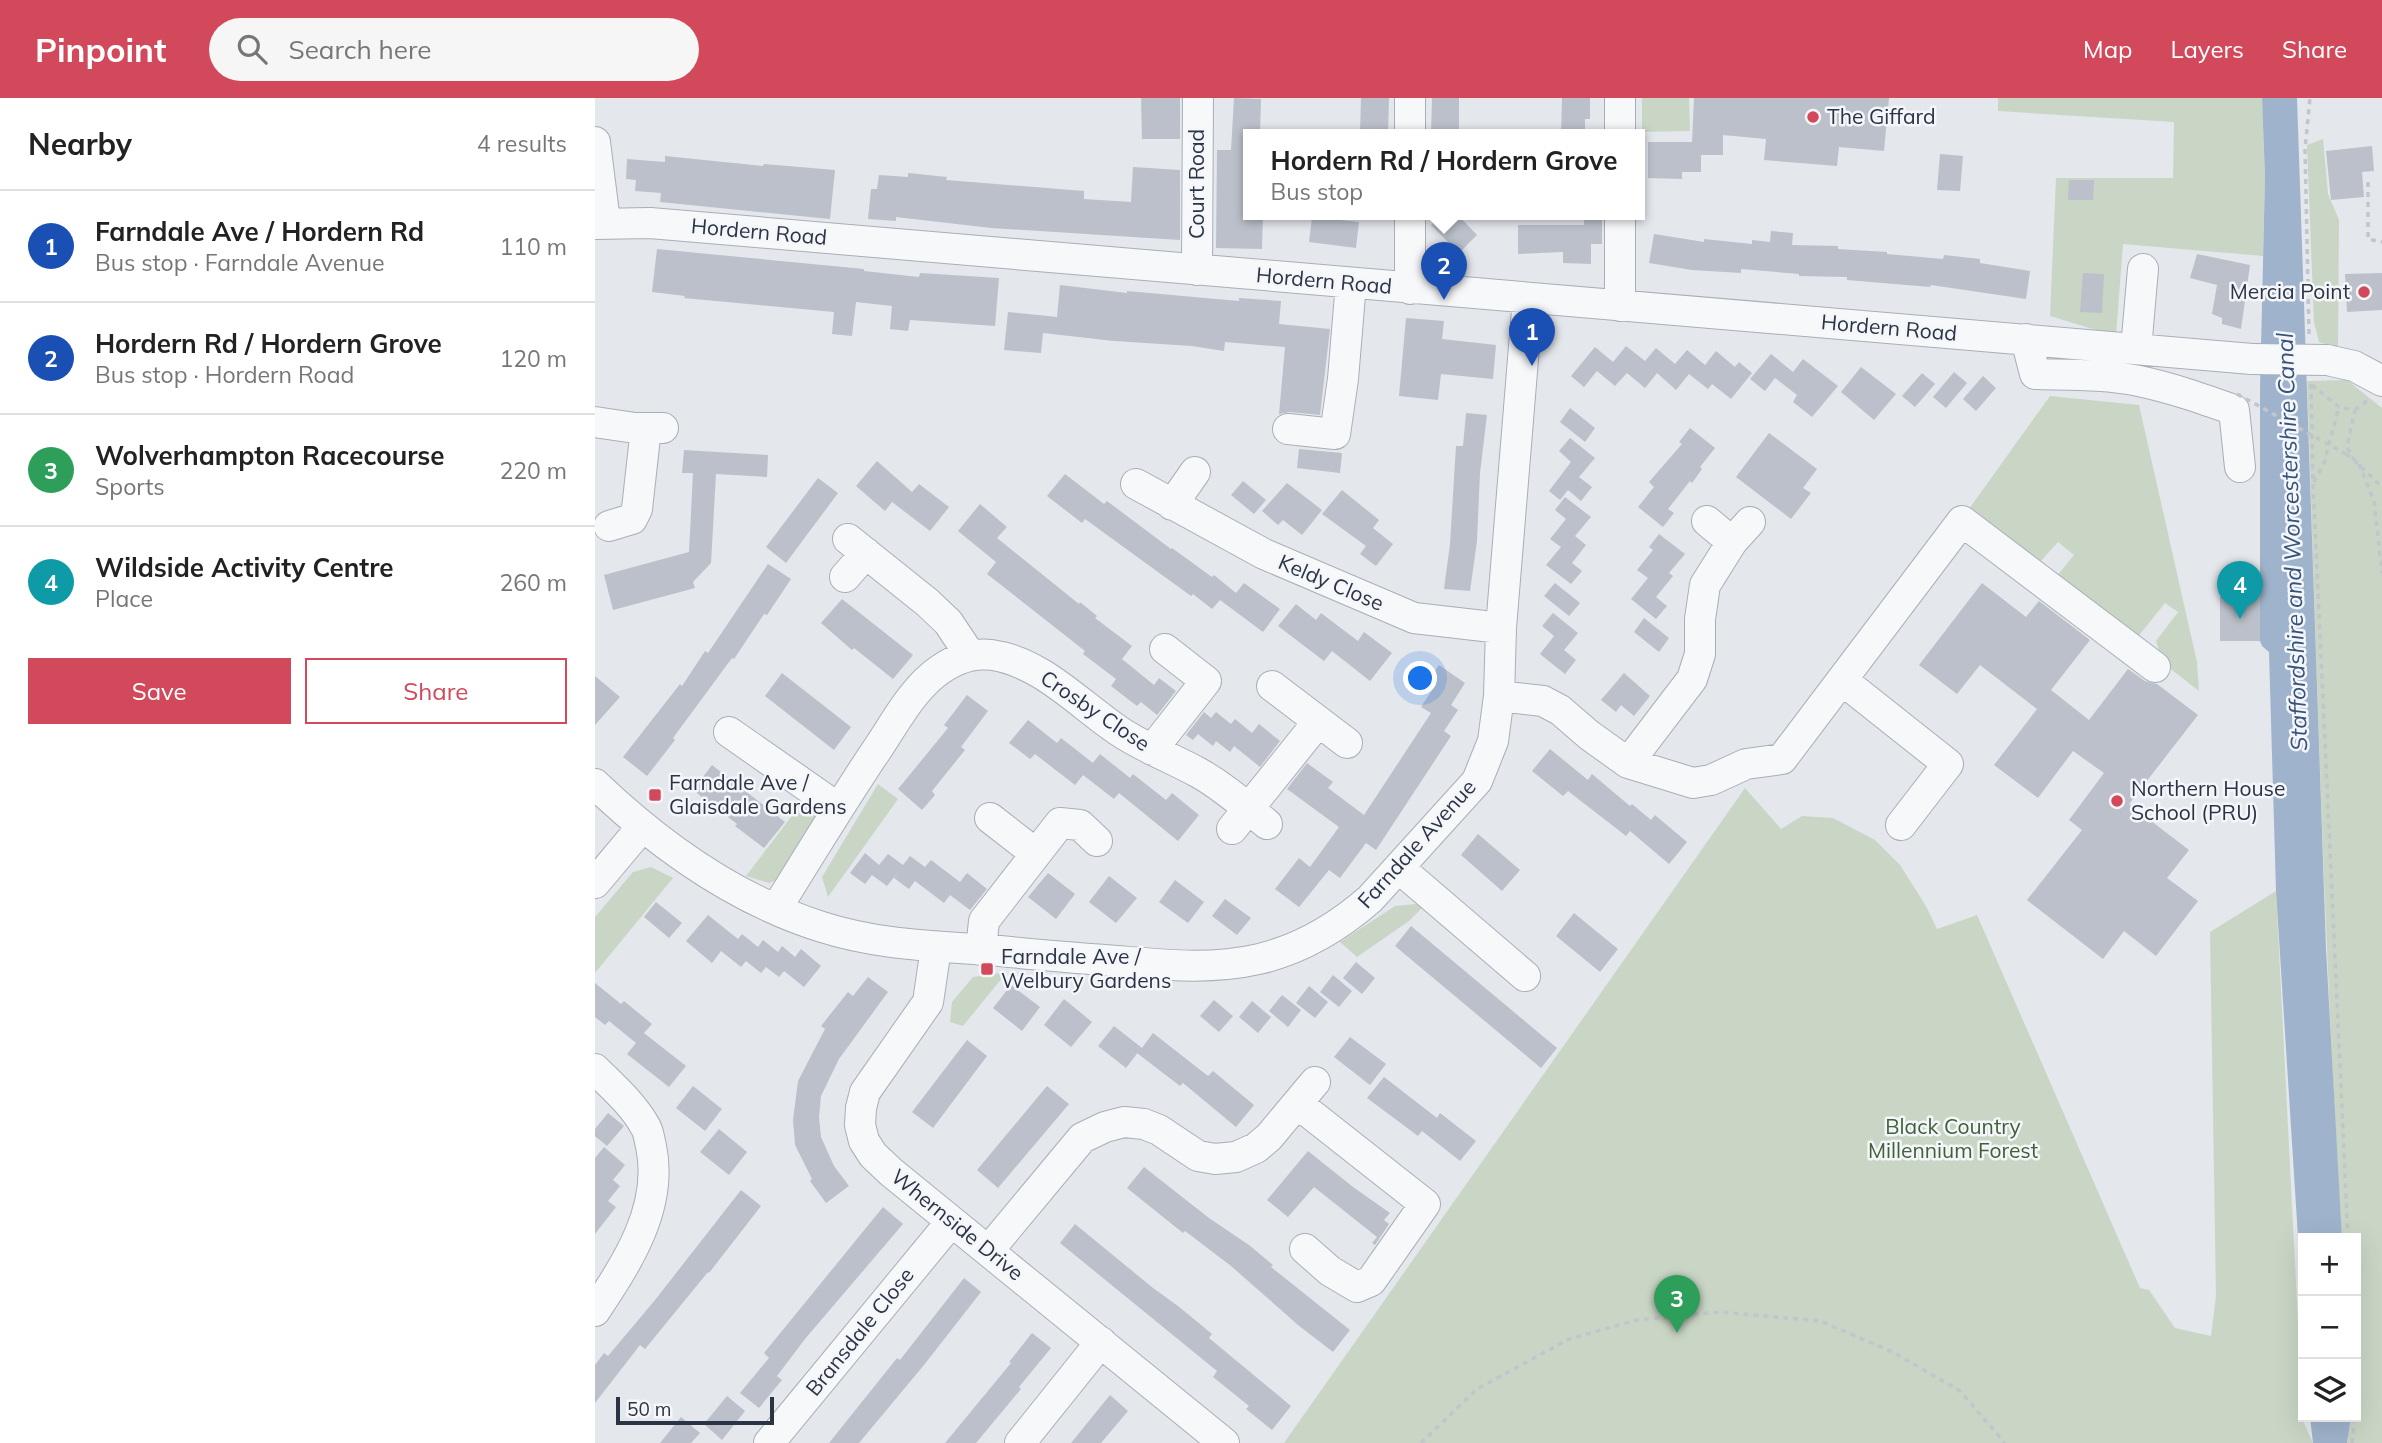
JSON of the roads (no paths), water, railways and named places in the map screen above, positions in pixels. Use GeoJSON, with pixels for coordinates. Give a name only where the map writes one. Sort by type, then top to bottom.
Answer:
{"type":"FeatureCollection","features":[{"type":"Feature","properties":{"kind":"street","name":"Court Road"},"geometry":{"type":"LineString","coordinates":[[1197,270],[1198,98]]}},
{"type":"Feature","properties":{"kind":"street"},"geometry":{"type":"LineString","coordinates":[[1410,98],[1410,129]]}},
{"type":"Feature","properties":{"kind":"street"},"geometry":{"type":"LineString","coordinates":[[1620,98],[1620,129]]}},
{"type":"Feature","properties":{"kind":"street"},"geometry":{"type":"LineString","coordinates":[[595,142],[600,223]]}},
{"type":"Feature","properties":{"kind":"street"},"geometry":{"type":"LineString","coordinates":[[1410,220],[1410,289]]}},
{"type":"Feature","properties":{"kind":"street"},"geometry":{"type":"LineString","coordinates":[[1620,220],[1620,306]]}},
{"type":"Feature","properties":{"kind":"street","name":"Hordern Road"},"geometry":{"type":"LineString","coordinates":[[600,223],[650,223],[2252,359],[2318,351],[2382,381]]}},
{"type":"Feature","properties":{"kind":"street"},"geometry":{"type":"LineString","coordinates":[[2136,349],[2143,269]]}},
{"type":"Feature","properties":{"kind":"street"},"geometry":{"type":"LineString","coordinates":[[1288,429],[1335,433],[1343,379],[1351,283]]}},
{"type":"Feature","properties":{"kind":"street","name":"Farndale Avenue"},"geometry":{"type":"LineString","coordinates":[[595,784],[642,827],[690,862],[734,889],[821,927],[868,940],[936,948],[1195,967],[1261,958],[1293,948],[1329,930],[1370,899],[1477,781],[1493,741],[1499,696],[1501,628],[1528,298]]}},
{"type":"Feature","properties":{"kind":"street"},"geometry":{"type":"LineString","coordinates":[[2026,339],[2035,374],[2136,380],[2174,389],[2234,410],[2240,467]]}},
{"type":"Feature","properties":{"kind":"street"},"geometry":{"type":"LineString","coordinates":[[595,422],[654,428],[637,509],[632,519],[609,526]]}},
{"type":"Feature","properties":{"kind":"street"},"geometry":{"type":"LineString","coordinates":[[1172,505],[1195,472]]}},
{"type":"Feature","properties":{"kind":"street","name":"Keldy Close"},"geometry":{"type":"LineString","coordinates":[[1136,484],[1264,554],[1414,618],[1501,628]]}},
{"type":"Feature","properties":{"kind":"street"},"geometry":{"type":"LineString","coordinates":[[1628,763],[1692,679],[1700,653],[1700,619],[1706,585],[1741,532],[1707,521]]}},
{"type":"Feature","properties":{"kind":"street"},"geometry":{"type":"LineString","coordinates":[[1499,696],[1543,701],[1560,710],[1628,763],[1693,783],[1711,780],[1746,764],[1782,759],[1962,521],[2155,667]]}},
{"type":"Feature","properties":{"kind":"street"},"geometry":{"type":"LineString","coordinates":[[776,909],[907,703],[932,676],[970,655],[948,622],[857,546],[845,577]]}},
{"type":"Feature","properties":{"kind":"street"},"geometry":{"type":"LineString","coordinates":[[1152,750],[1206,681],[1165,649]]}},
{"type":"Feature","properties":{"kind":"street","name":"Crosby Close"},"geometry":{"type":"LineString","coordinates":[[970,655],[1000,657],[1037,671],[1122,733],[1200,773],[1249,821],[1318,722]]}},
{"type":"Feature","properties":{"kind":"street"},"geometry":{"type":"LineString","coordinates":[[1842,680],[1948,764],[1901,825]]}},
{"type":"Feature","properties":{"kind":"street"},"geometry":{"type":"LineString","coordinates":[[1272,686],[1346,743]]}},
{"type":"Feature","properties":{"kind":"street"},"geometry":{"type":"LineString","coordinates":[[729,732],[838,808]]}},
{"type":"Feature","properties":{"kind":"street"},"geometry":{"type":"LineString","coordinates":[[990,818],[1035,853]]}},
{"type":"Feature","properties":{"kind":"street"},"geometry":{"type":"LineString","coordinates":[[981,950],[984,921],[1060,822],[1080,825],[1097,841]]}},
{"type":"Feature","properties":{"kind":"street"},"geometry":{"type":"LineString","coordinates":[[595,883],[642,827]]}},
{"type":"Feature","properties":{"kind":"street"},"geometry":{"type":"LineString","coordinates":[[1399,868],[1525,976]]}},
{"type":"Feature","properties":{"kind":"street","name":"Whernside Drive"},"geometry":{"type":"LineString","coordinates":[[936,948],[928,1002],[865,1092],[860,1125],[864,1141],[873,1155],[891,1172],[1221,1442]]}},
{"type":"Feature","properties":{"kind":"street"},"geometry":{"type":"LineString","coordinates":[[595,1311],[633,1251],[646,1217],[653,1186],[653,1157],[647,1128],[636,1112],[596,1071]]}},
{"type":"Feature","properties":{"kind":"street"},"geometry":{"type":"LineString","coordinates":[[988,1251],[1082,1138],[1124,1122],[1144,1124],[1159,1130],[1198,1156],[1215,1159],[1236,1157],[1262,1143],[1306,1093],[1425,1204],[1371,1281],[1357,1287],[1329,1271],[1305,1249]]}},
{"type":"Feature","properties":{"kind":"street","name":"Bransdale Close"},"geometry":{"type":"LineString","coordinates":[[769,1443],[951,1222]]}},
{"type":"Feature","properties":{"kind":"street"},"geometry":{"type":"LineString","coordinates":[[1020,1443],[1101,1342]]}},
{"type":"Feature","properties":{"kind":"water","name":"Staffordshire and Worcestershire Canal"},"geometry":{"type":"Polygon","coordinates":[[[2262,98],[2297,98],[2326,949],[2342,1233],[2298,1233],[2298,1237],[2276,891],[2269,652],[2260,641],[2260,389],[2265,177],[2262,98]]]}},
{"type":"Feature","properties":{"kind":"water"},"geometry":{"type":"Polygon","coordinates":[[[2311,1422],[2350,1422],[2347,1443],[2313,1443],[2311,1422]]]}},
{"type":"Feature","properties":{"kind":"place","name":"The Giffard"},"geometry":{"type":"Point","coordinates":[1813,117]}},
{"type":"Feature","properties":{"kind":"place","name":"Mercia Point"},"geometry":{"type":"Point","coordinates":[2364,292]}},
{"type":"Feature","properties":{"kind":"place","name":"Hordern Rd / Hordern Grove"},"geometry":{"type":"Point","coordinates":[1444,300]}},
{"type":"Feature","properties":{"kind":"place","name":"Farndale Ave / Hordern Rd"},"geometry":{"type":"Point","coordinates":[1532,366]}},
{"type":"Feature","properties":{"kind":"place","name":"Wildside Activity Centre"},"geometry":{"type":"Point","coordinates":[2240,619]}},
{"type":"Feature","properties":{"kind":"place","name":"Farndale Ave / Glaisdale Gardens"},"geometry":{"type":"Point","coordinates":[655,795]}},
{"type":"Feature","properties":{"kind":"place","name":"Northern House School (PRU)"},"geometry":{"type":"Point","coordinates":[2117,801]}},
{"type":"Feature","properties":{"kind":"place","name":"Farndale Ave / Welbury Gardens"},"geometry":{"type":"Point","coordinates":[987,969]}},
{"type":"Feature","properties":{"kind":"place","name":"Wolverhampton Racecourse"},"geometry":{"type":"Point","coordinates":[1677,1333]}},
{"type":"Feature","properties":{"kind":"park label","name":"Black Country Millennium Forest"},"geometry":{"type":"Point","coordinates":[1953,1139]}}]}
